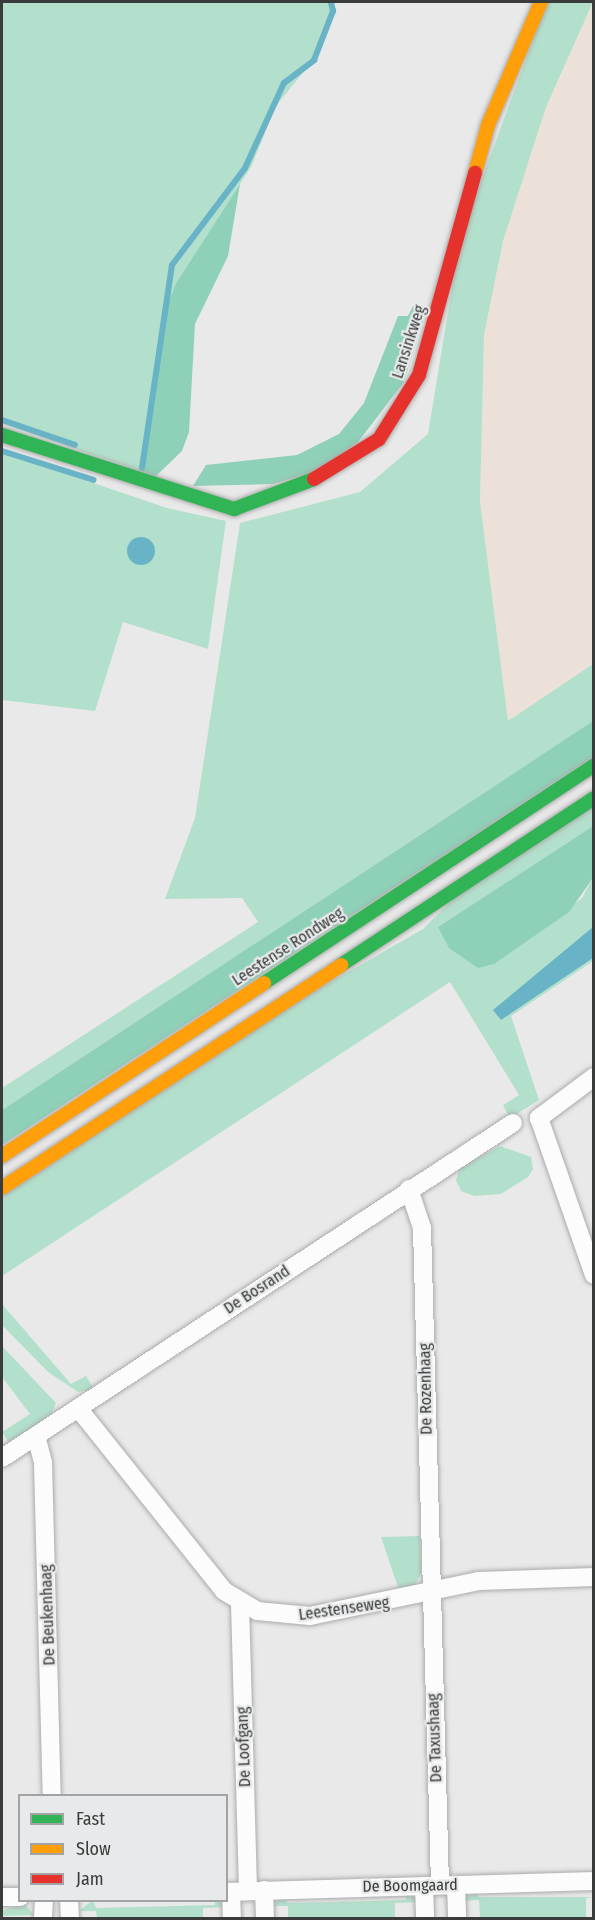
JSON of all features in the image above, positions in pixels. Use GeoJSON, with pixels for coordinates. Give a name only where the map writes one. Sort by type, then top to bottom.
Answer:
{"type":"FeatureCollection","features":[{"type":"Feature","properties":{"kind":"main road","name":"Lansinkweg"},"geometry":{"type":"LineString","coordinates":[[2,435],[234,509],[300,488],[379,439],[418,375],[488,125],[541,2]]}},
{"type":"Feature","properties":{"kind":"main road","name":"Leestense Rondweg"},"geometry":{"type":"LineString","coordinates":[[2,1156],[594,765]]}},
{"type":"Feature","properties":{"kind":"main road"},"geometry":{"type":"LineString","coordinates":[[2,1188],[594,798]]}},
{"type":"Feature","properties":{"kind":"street"},"geometry":{"type":"LineString","coordinates":[[594,1077],[539,1118],[594,1275]]}},
{"type":"Feature","properties":{"kind":"street","name":"De Bosrand"},"geometry":{"type":"LineString","coordinates":[[2,1458],[409,1189],[513,1124]]}},
{"type":"Feature","properties":{"kind":"street","name":"De Rozenhaag"},"geometry":{"type":"LineString","coordinates":[[409,1189],[422,1228],[430,1591]]}},
{"type":"Feature","properties":{"kind":"street","name":"Leestenseweg"},"geometry":{"type":"LineString","coordinates":[[78,1408],[207,1571],[240,1603],[273,1614],[310,1616],[479,1581],[594,1577]]}},
{"type":"Feature","properties":{"kind":"street","name":"De Beukenhaag"},"geometry":{"type":"LineString","coordinates":[[36,1436],[44,1463],[52,1794]]}},
{"type":"Feature","properties":{"kind":"street","name":"De Taxushaag"},"geometry":{"type":"LineString","coordinates":[[430,1591],[440,1886]]}},
{"type":"Feature","properties":{"kind":"street","name":"De Loofgang"},"geometry":{"type":"LineString","coordinates":[[240,1603],[242,1891]]}},
{"type":"Feature","properties":{"kind":"street","name":"De Boomgaard"},"geometry":{"type":"LineString","coordinates":[[242,1891],[594,1881]]}},
{"type":"Feature","properties":{"kind":"street"},"geometry":{"type":"LineString","coordinates":[[424,1918],[440,1886]]}},
{"type":"Feature","properties":{"kind":"street"},"geometry":{"type":"LineString","coordinates":[[440,1886],[457,1918]]}},
{"type":"Feature","properties":{"kind":"street"},"geometry":{"type":"LineString","coordinates":[[232,1918],[242,1891],[265,1918]]}},
{"type":"Feature","properties":{"kind":"street"},"geometry":{"type":"LineString","coordinates":[[2,1897],[18,1897]]}},
{"type":"Feature","properties":{"kind":"street"},"geometry":{"type":"LineString","coordinates":[[43,1918],[44,1902]]}},
{"type":"Feature","properties":{"kind":"street"},"geometry":{"type":"LineString","coordinates":[[69,1902],[70,1918]]}},
{"type":"Feature","properties":{"kind":"shaded area"},"geometry":{"type":"Polygon","coordinates":[[[593,2],[593,664],[508,722],[480,502],[484,335],[503,241],[546,107],[593,2]]]}},
{"type":"Feature","properties":{"kind":"green space"},"geometry":{"type":"Polygon","coordinates":[[[2,2],[332,2],[336,9],[317,55],[276,106],[251,167],[176,283],[164,313],[140,471],[2,424],[2,2]]]}},
{"type":"Feature","properties":{"kind":"green space"},"geometry":{"type":"Polygon","coordinates":[[[547,2],[593,2],[546,107],[503,241],[484,335],[480,502],[508,721],[593,664],[593,721],[2,1110],[2,1088],[258,922],[242,898],[165,899],[195,818],[240,523],[360,492],[428,434],[460,239],[547,2]]]}},
{"type":"Feature","properties":{"kind":"green space"},"geometry":{"type":"Polygon","coordinates":[[[240,184],[228,256],[195,324],[189,432],[182,451],[156,476],[140,471],[164,313],[176,283],[240,184]]]}},
{"type":"Feature","properties":{"kind":"green space"},"geometry":{"type":"Polygon","coordinates":[[[413,306],[427,307],[404,382],[358,442],[319,470],[273,484],[193,486],[206,465],[297,455],[339,434],[364,403],[398,316],[408,316],[413,306]]]}},
{"type":"Feature","properties":{"kind":"green space"},"geometry":{"type":"Polygon","coordinates":[[[2,452],[167,508],[226,521],[208,649],[123,622],[95,711],[2,700],[2,452]]]}},
{"type":"Feature","properties":{"kind":"green space"},"geometry":{"type":"Polygon","coordinates":[[[593,721],[593,757],[2,1145],[2,1110],[593,721]]]}},
{"type":"Feature","properties":{"kind":"green space"},"geometry":{"type":"Polygon","coordinates":[[[593,807],[593,826],[438,927],[514,950],[582,898],[593,878],[593,961],[511,1016],[539,1100],[510,1118],[503,1105],[519,1095],[450,982],[2,1276],[2,1196],[303,998],[423,929],[453,899],[593,807]]]}},
{"type":"Feature","properties":{"kind":"green space"},"geometry":{"type":"Polygon","coordinates":[[[593,826],[593,878],[569,912],[494,964],[478,968],[449,948],[438,927],[593,826]]]}},
{"type":"Feature","properties":{"kind":"green space"},"geometry":{"type":"Polygon","coordinates":[[[500,1146],[531,1157],[533,1169],[528,1177],[501,1194],[474,1196],[461,1191],[456,1180],[460,1168],[500,1146]]]}},
{"type":"Feature","properties":{"kind":"green space"},"geometry":{"type":"Polygon","coordinates":[[[2,1304],[71,1384],[86,1376],[94,1389],[78,1392],[48,1372],[2,1325],[2,1304]]]}},
{"type":"Feature","properties":{"kind":"green space"},"geometry":{"type":"Polygon","coordinates":[[[2,1346],[56,1403],[51,1415],[9,1443],[2,1432],[30,1414],[2,1377],[2,1346]]]}},
{"type":"Feature","properties":{"kind":"green space"},"geometry":{"type":"Polygon","coordinates":[[[420,1536],[421,1574],[413,1589],[400,1593],[381,1537],[420,1536]]]}},
{"type":"Feature","properties":{"kind":"green space"},"geometry":{"type":"Polygon","coordinates":[[[478,1890],[478,1897],[593,1897],[586,1898],[586,1918],[480,1918],[479,1900],[461,1901],[478,1890]]]}},
{"type":"Feature","properties":{"kind":"green space"},"geometry":{"type":"Polygon","coordinates":[[[406,1892],[422,1902],[395,1903],[395,1918],[288,1918],[288,1906],[270,1906],[287,1895],[287,1903],[331,1902],[406,1900],[406,1892]]]}},
{"type":"Feature","properties":{"kind":"green space"},"geometry":{"type":"Polygon","coordinates":[[[90,1902],[94,1902],[96,1908],[215,1905],[215,1902],[230,1907],[203,1908],[203,1918],[97,1918],[96,1911],[79,1911],[90,1902]]]}},
{"type":"Feature","properties":{"kind":"green space"},"geometry":{"type":"Polygon","coordinates":[[[24,1903],[34,1915],[2,1916],[2,1911],[24,1903]]]}},
{"type":"Feature","properties":{"kind":"water"},"geometry":{"type":"Polygon","coordinates":[[[141,537],[151,541],[155,551],[151,561],[141,565],[131,561],[127,551],[131,541],[141,537]]]}},
{"type":"Feature","properties":{"kind":"water"},"geometry":{"type":"Polygon","coordinates":[[[593,927],[593,958],[501,1020],[493,1010],[593,927]]]}},
{"type":"Feature","properties":{"kind":"waterway"},"geometry":{"type":"LineString","coordinates":[[142,468],[172,265],[245,168],[284,83],[314,60],[333,11],[331,2]]}},
{"type":"Feature","properties":{"kind":"waterway"},"geometry":{"type":"LineString","coordinates":[[2,420],[75,445]]}},
{"type":"Feature","properties":{"kind":"waterway"},"geometry":{"type":"LineString","coordinates":[[2,451],[94,480]]}},
{"type":"Feature","properties":{"kind":"traffic: fast"},"geometry":{"type":"LineString","coordinates":[[2,435],[234,509],[314,479]]}},
{"type":"Feature","properties":{"kind":"traffic: fast"},"geometry":{"type":"LineString","coordinates":[[264,983],[594,765]]}},
{"type":"Feature","properties":{"kind":"traffic: fast"},"geometry":{"type":"LineString","coordinates":[[341,965],[594,798]]}},
{"type":"Feature","properties":{"kind":"traffic: slow"},"geometry":{"type":"LineString","coordinates":[[475,173],[488,125],[541,2]]}},
{"type":"Feature","properties":{"kind":"traffic: slow"},"geometry":{"type":"LineString","coordinates":[[2,1188],[341,965]]}},
{"type":"Feature","properties":{"kind":"traffic: slow"},"geometry":{"type":"LineString","coordinates":[[2,1156],[264,983]]}},
{"type":"Feature","properties":{"kind":"traffic: jam"},"geometry":{"type":"LineString","coordinates":[[314,479],[379,439],[419,375],[475,173]]}}]}
